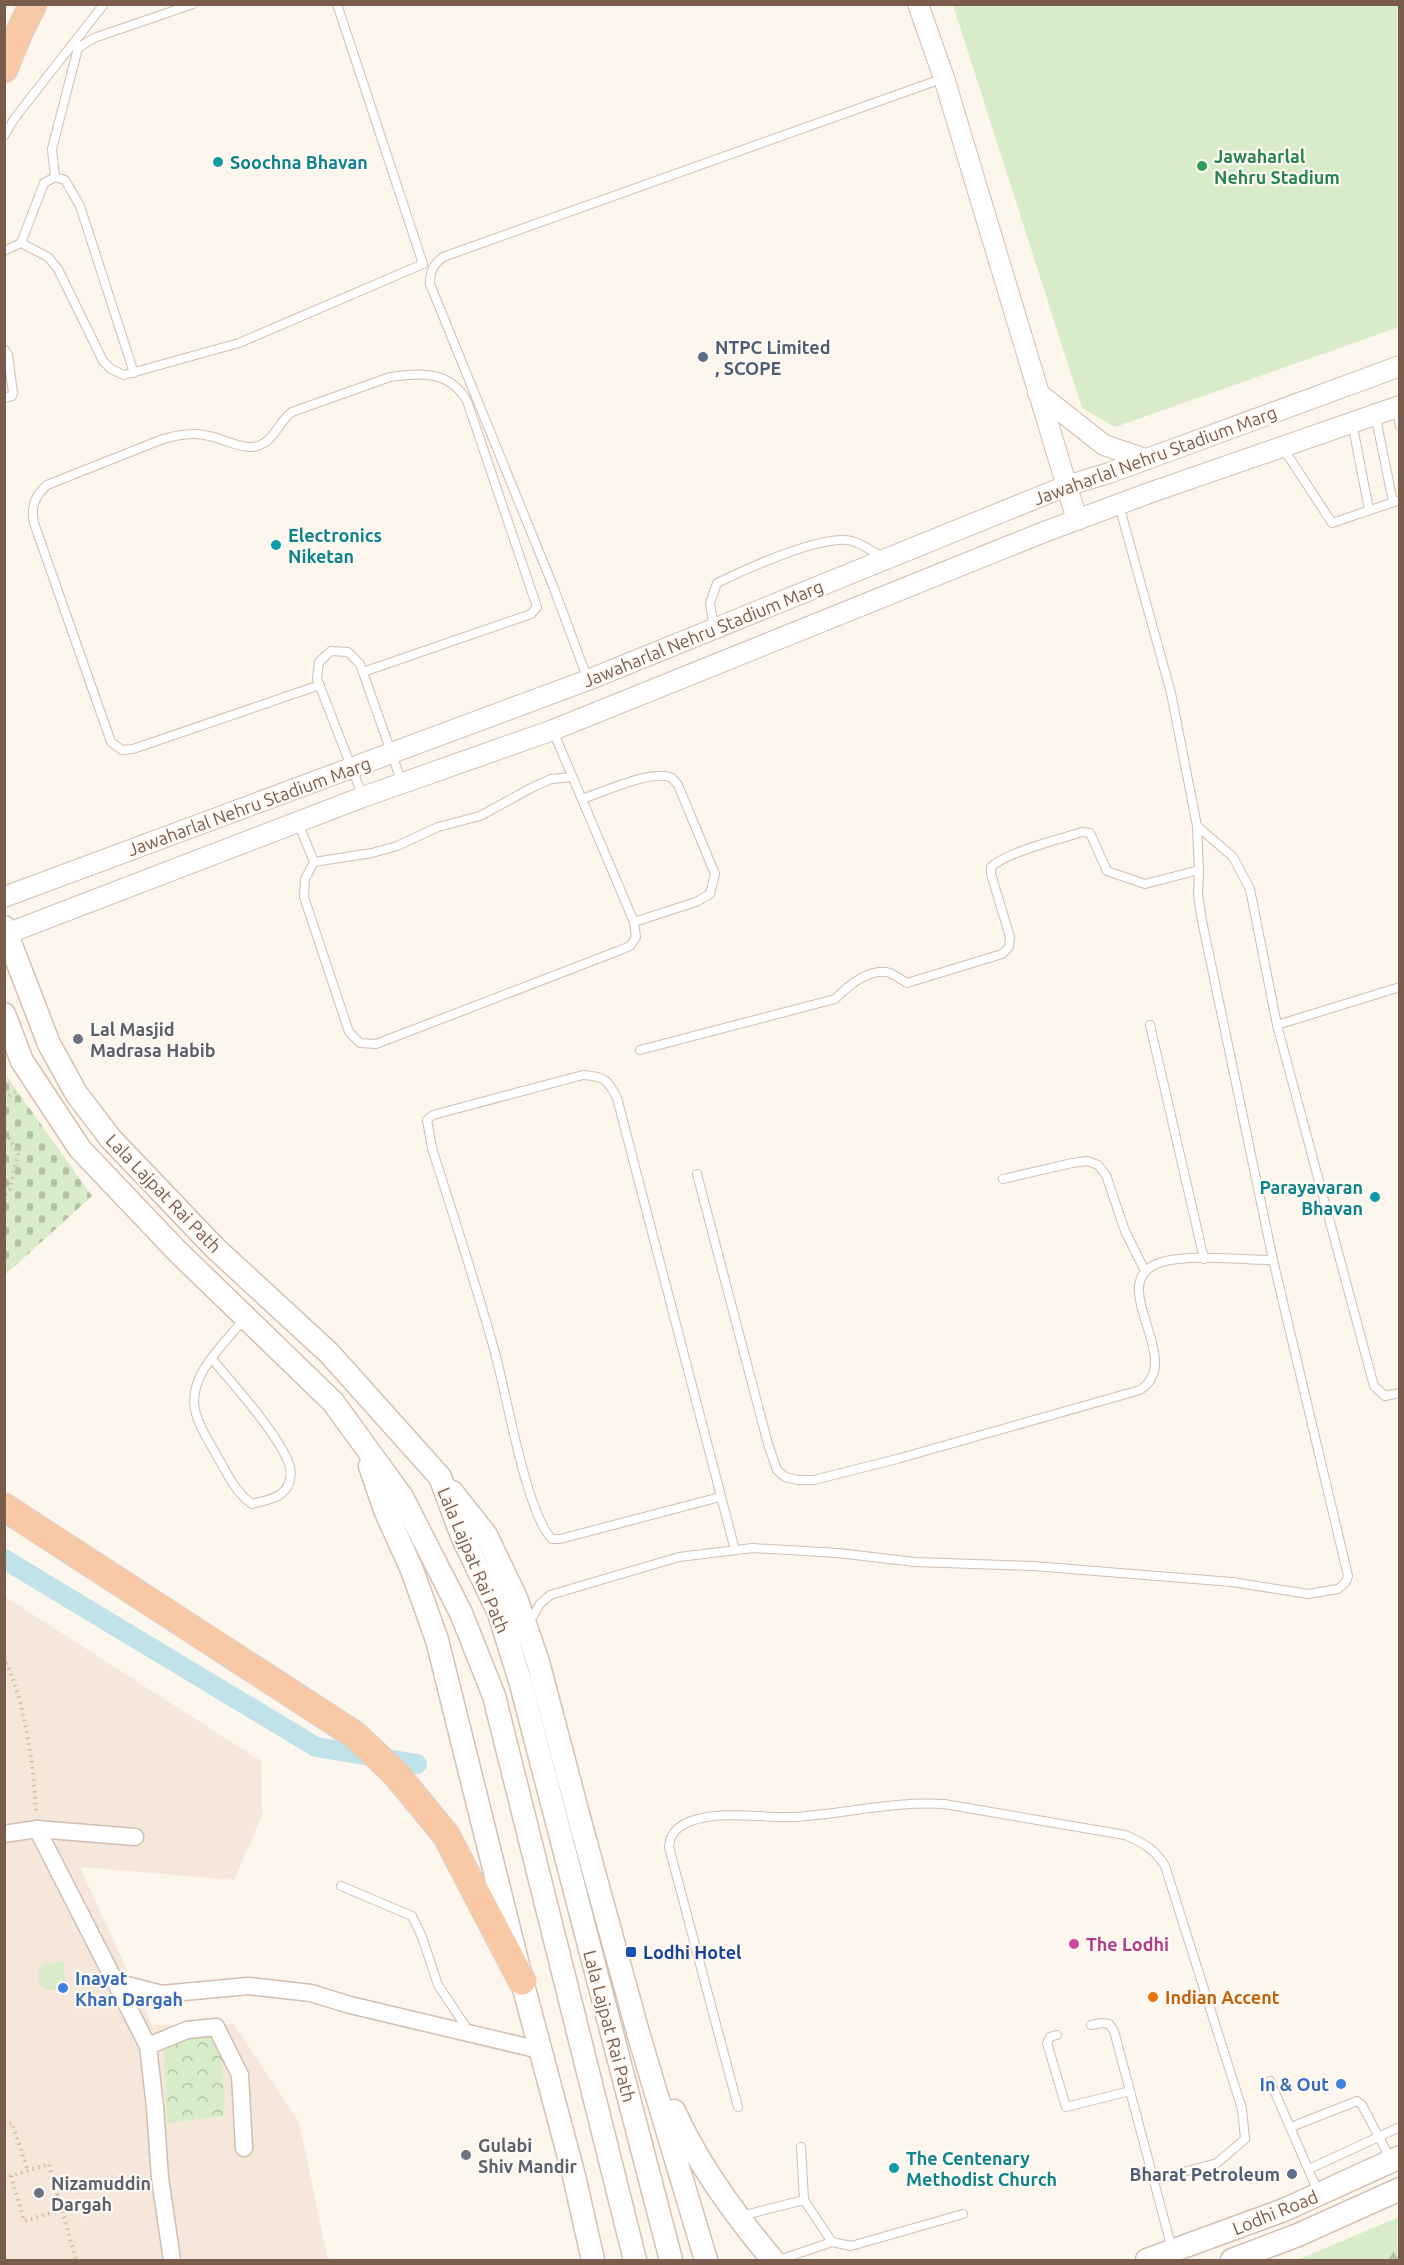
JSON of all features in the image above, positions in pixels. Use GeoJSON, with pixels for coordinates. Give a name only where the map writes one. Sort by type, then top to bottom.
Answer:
{"type":"FeatureCollection","features":[{"type":"Feature","properties":{"kind":"highway"},"geometry":{"type":"LineString","coordinates":[[4,69],[33,4]]}},
{"type":"Feature","properties":{"kind":"highway"},"geometry":{"type":"LineString","coordinates":[[4,1507],[355,1735],[395,1773],[446,1835],[522,1981]]}},
{"type":"Feature","properties":{"kind":"main road","name":"Lala Lajpat Rai Path"},"geometry":{"type":"LineString","coordinates":[[5,931],[50,1044],[76,1093],[110,1138],[215,1248],[329,1353],[440,1477],[462,1536],[499,1613],[520,1684],[671,2260]]}},
{"type":"Feature","properties":{"kind":"main road","name":"Lala Lajpat Rai Path"},"geometry":{"type":"LineString","coordinates":[[4,1014],[22,1061],[80,1149],[178,1252],[333,1402],[402,1497],[461,1612],[494,1696],[635,2260]]}},
{"type":"Feature","properties":{"kind":"main road"},"geometry":{"type":"LineString","coordinates":[[363,1446],[385,1510],[412,1570],[436,1640],[574,2176],[593,2260]]}},
{"type":"Feature","properties":{"kind":"main road"},"geometry":{"type":"LineString","coordinates":[[440,1477],[486,1535],[516,1598],[538,1662],[639,2036],[705,2259]]}},
{"type":"Feature","properties":{"kind":"main road"},"geometry":{"type":"LineString","coordinates":[[639,2036],[687,2139],[737,2217],[773,2260]]}},
{"type":"Feature","properties":{"kind":"main road","name":"Lodhi Road"},"geometry":{"type":"LineString","coordinates":[[1147,2260],[1284,2210],[1395,2159]]}},
{"type":"Feature","properties":{"kind":"main road"},"geometry":{"type":"LineString","coordinates":[[574,2176],[578,2260]]}},
{"type":"Feature","properties":{"kind":"main road","name":"Lodhi Road"},"geometry":{"type":"LineString","coordinates":[[1232,2260],[1298,2235],[1400,2189]]}},
{"type":"Feature","properties":{"kind":"street"},"geometry":{"type":"LineString","coordinates":[[918,4],[945,78],[1077,520]]}},
{"type":"Feature","properties":{"kind":"street","name":"Jawaharlal Nehru Stadium Marg"},"geometry":{"type":"LineString","coordinates":[[4,897],[588,680],[1066,486],[1400,366]]}},
{"type":"Feature","properties":{"kind":"street"},"geometry":{"type":"LineString","coordinates":[[1038,393],[1104,445],[1145,459]]}},
{"type":"Feature","properties":{"kind":"street","name":"Jawaharlal Nehru Stadium Marg"},"geometry":{"type":"LineString","coordinates":[[5,931],[363,797],[553,730],[1119,504],[1375,414],[1398,413]]}},
{"type":"Feature","properties":{"kind":"street"},"geometry":{"type":"LineString","coordinates":[[37,1829],[148,2046],[160,2178],[172,2260]]}},
{"type":"Feature","properties":{"kind":"street"},"geometry":{"type":"LineString","coordinates":[[4,1834],[37,1829],[135,1837]]}},
{"type":"Feature","properties":{"kind":"street"},"geometry":{"type":"LineString","coordinates":[[115,1982],[162,1994],[248,1986],[311,1993],[350,2005],[540,2050]]}},
{"type":"Feature","properties":{"kind":"street"},"geometry":{"type":"LineString","coordinates":[[148,2046],[187,2030],[216,2026],[240,2074],[244,2148]]}},
{"type":"Feature","properties":{"kind":"lane"},"geometry":{"type":"LineString","coordinates":[[4,136],[14,118],[104,4]]}},
{"type":"Feature","properties":{"kind":"lane"},"geometry":{"type":"LineString","coordinates":[[55,177],[52,149],[78,48],[94,38],[193,4]]}},
{"type":"Feature","properties":{"kind":"lane"},"geometry":{"type":"LineString","coordinates":[[21,243],[48,257],[58,269],[103,361],[119,374],[134,373],[239,343],[423,264],[337,4]]}},
{"type":"Feature","properties":{"kind":"lane"},"geometry":{"type":"LineString","coordinates":[[588,680],[553,586],[430,284],[430,273],[434,264],[443,257],[945,78]]}},
{"type":"Feature","properties":{"kind":"lane"},"geometry":{"type":"LineString","coordinates":[[4,251],[21,243],[44,183],[55,177],[65,180],[80,206],[134,373]]}},
{"type":"Feature","properties":{"kind":"lane"},"geometry":{"type":"LineString","coordinates":[[4,349],[8,355],[13,393],[12,396],[4,398]]}},
{"type":"Feature","properties":{"kind":"lane"},"geometry":{"type":"LineString","coordinates":[[320,685],[133,749],[122,750],[111,742],[34,523],[32,511],[38,493],[47,485],[163,439],[182,434],[209,435],[247,447],[260,446],[268,440],[281,421],[292,412],[390,377],[426,375],[453,383],[467,401],[537,606],[531,614],[363,672]]}},
{"type":"Feature","properties":{"kind":"lane"},"geometry":{"type":"LineString","coordinates":[[1283,446],[1332,524],[1396,501],[1375,414]]}},
{"type":"Feature","properties":{"kind":"lane"},"geometry":{"type":"LineString","coordinates":[[1352,422],[1369,510]]}},
{"type":"Feature","properties":{"kind":"lane"},"geometry":{"type":"LineString","coordinates":[[526,1627],[540,1604],[550,1595],[679,1557],[753,1548],[838,1553],[915,1562],[1033,1566],[1232,1582],[1308,1594],[1338,1589],[1346,1582],[1348,1576],[1273,1260],[1201,916],[1198,894],[1197,826],[1171,693],[1119,504]]}},
{"type":"Feature","properties":{"kind":"lane"},"geometry":{"type":"LineString","coordinates":[[714,629],[710,603],[717,583],[752,566],[820,542],[851,540],[886,559]]}},
{"type":"Feature","properties":{"kind":"lane"},"geometry":{"type":"LineString","coordinates":[[363,797],[317,679],[317,667],[322,658],[332,651],[343,651],[353,655],[363,672],[402,783]]}},
{"type":"Feature","properties":{"kind":"lane"},"geometry":{"type":"LineString","coordinates":[[314,862],[305,879],[304,897],[349,1032],[360,1043],[376,1044],[630,946],[636,937],[634,922],[553,730]]}},
{"type":"Feature","properties":{"kind":"lane"},"geometry":{"type":"LineString","coordinates":[[582,799],[648,777],[661,776],[672,778],[683,796],[714,874],[713,887],[710,894],[696,902],[634,922]]}},
{"type":"Feature","properties":{"kind":"lane"},"geometry":{"type":"LineString","coordinates":[[314,862],[372,853],[397,846],[438,828],[480,816],[551,779],[572,777]]}},
{"type":"Feature","properties":{"kind":"lane"},"geometry":{"type":"LineString","coordinates":[[298,823],[314,862]]}},
{"type":"Feature","properties":{"kind":"lane"},"geometry":{"type":"LineString","coordinates":[[1197,826],[1233,857],[1250,889],[1277,1025],[1374,1386],[1385,1396],[1400,1393]]}},
{"type":"Feature","properties":{"kind":"lane"},"geometry":{"type":"LineString","coordinates":[[640,1050],[835,999],[851,982],[877,973],[888,972],[907,983],[1002,954],[1009,947],[1010,937],[991,874],[991,867],[996,862],[1014,855],[1082,832],[1090,833],[1107,871],[1145,884],[1199,870]]}},
{"type":"Feature","properties":{"kind":"lane"},"geometry":{"type":"LineString","coordinates":[[1277,1025],[1400,987]]}},
{"type":"Feature","properties":{"kind":"lane"},"geometry":{"type":"LineString","coordinates":[[1150,1025],[1204,1259]]}},
{"type":"Feature","properties":{"kind":"lane"},"geometry":{"type":"LineString","coordinates":[[720,1497],[560,1539],[552,1539],[546,1533],[539,1521],[495,1351],[432,1148],[428,1119],[433,1115],[583,1075],[595,1076],[608,1081],[617,1098],[735,1550]]}},
{"type":"Feature","properties":{"kind":"lane"},"geometry":{"type":"LineString","coordinates":[[1003,1179],[1072,1162],[1087,1161],[1098,1165],[1106,1175],[1125,1231],[1145,1271]]}},
{"type":"Feature","properties":{"kind":"lane"},"geometry":{"type":"LineString","coordinates":[[697,1174],[768,1444],[777,1470],[785,1477],[798,1480],[814,1480],[897,1459],[1140,1390],[1150,1383],[1155,1373],[1155,1360],[1139,1293],[1139,1281],[1145,1271],[1161,1263],[1181,1259],[1273,1260]]}},
{"type":"Feature","properties":{"kind":"lane"},"geometry":{"type":"LineString","coordinates":[[212,1359],[273,1435],[289,1463],[291,1479],[285,1491],[269,1499],[252,1504],[241,1496],[196,1415],[193,1400],[195,1384],[212,1359],[246,1317]]}},
{"type":"Feature","properties":{"kind":"lane"},"geometry":{"type":"LineString","coordinates":[[738,2107],[669,1846],[670,1837],[679,1827],[693,1820],[722,1816],[792,1817],[914,1802],[944,1804],[1125,1835],[1147,1845],[1158,1854],[1165,1866],[1242,2109],[1245,2139],[1217,2163],[1154,2180]]}},
{"type":"Feature","properties":{"kind":"lane"},"geometry":{"type":"LineString","coordinates":[[341,1886],[412,1916],[422,1936],[438,1985],[470,2033]]}},
{"type":"Feature","properties":{"kind":"lane"},"geometry":{"type":"LineString","coordinates":[[1091,2025],[1109,2024],[1114,2031],[1173,2252]]}},
{"type":"Feature","properties":{"kind":"lane"},"geometry":{"type":"LineString","coordinates":[[1057,2035],[1050,2037],[1047,2043],[1066,2107],[1130,2091]]}},
{"type":"Feature","properties":{"kind":"lane"},"geometry":{"type":"LineString","coordinates":[[1270,2081],[1319,2194]]}},
{"type":"Feature","properties":{"kind":"lane"},"geometry":{"type":"LineString","coordinates":[[1291,2127],[1357,2101],[1362,2105],[1378,2137],[1395,2159]]}},
{"type":"Feature","properties":{"kind":"lane"},"geometry":{"type":"LineString","coordinates":[[1309,2169],[1400,2127]]}},
{"type":"Feature","properties":{"kind":"lane"},"geometry":{"type":"LineString","coordinates":[[801,2147],[804,2200],[832,2242]]}},
{"type":"Feature","properties":{"kind":"lane"},"geometry":{"type":"LineString","coordinates":[[737,2217],[804,2200]]}},
{"type":"Feature","properties":{"kind":"lane"},"geometry":{"type":"LineString","coordinates":[[779,2260],[832,2242],[851,2246],[963,2214]]}},
{"type":"Feature","properties":{"kind":"path"},"geometry":{"type":"LineString","coordinates":[[4,1127],[18,1154],[10,1189],[4,1196]]}},
{"type":"Feature","properties":{"kind":"path"},"geometry":{"type":"LineString","coordinates":[[4,1657],[17,1690],[34,1766],[37,1829]]}},
{"type":"Feature","properties":{"kind":"path"},"geometry":{"type":"LineString","coordinates":[[4,2126],[12,2123],[28,2171]]}},
{"type":"Feature","properties":{"kind":"path"},"geometry":{"type":"LineString","coordinates":[[61,2210],[24,2221],[11,2176],[49,2164],[76,2260]]}},
{"type":"Feature","properties":{"kind":"shaded area"},"geometry":{"type":"Polygon","coordinates":[[[4,1596],[261,1761],[262,1816],[234,1880],[80,1867],[152,2025],[234,2024],[299,2122],[328,2260],[5,2260],[4,1596]]]}},
{"type":"Feature","properties":{"kind":"green space","name":"Jawaharlal Nehru Stadium"},"geometry":{"type":"Polygon","coordinates":[[[953,5],[1399,5],[1399,327],[1115,427],[1082,408],[953,5]]]}},
{"type":"Feature","properties":{"kind":"green space"},"geometry":{"type":"Polygon","coordinates":[[[5,1074],[92,1196],[4,1275],[5,1074]]]}},
{"type":"Feature","properties":{"kind":"green space"},"geometry":{"type":"Polygon","coordinates":[[[64,1961],[65,1985],[54,1990],[44,1988],[39,1981],[40,1968],[64,1961]]]}},
{"type":"Feature","properties":{"kind":"green space"},"geometry":{"type":"Polygon","coordinates":[[[221,2033],[225,2116],[167,2123],[164,2039],[221,2033]]]}},
{"type":"Feature","properties":{"kind":"green space"},"geometry":{"type":"Polygon","coordinates":[[[1399,2217],[1399,2260],[1297,2260],[1399,2217]]]}},
{"type":"Feature","properties":{"kind":"green space"},"geometry":{"type":"Polygon","coordinates":[[[1399,2244],[1399,2260],[1367,2260],[1399,2244]]]}},
{"type":"Feature","properties":{"kind":"waterway"},"geometry":{"type":"LineString","coordinates":[[4,1559],[316,1747],[417,1764]]}},
{"type":"Feature","properties":{"kind":"place","name":"Soochna Bhavan"},"geometry":{"type":"Point","coordinates":[218,162]}},
{"type":"Feature","properties":{"kind":"place","name":"Jawaharlal Nehru Stadium"},"geometry":{"type":"Point","coordinates":[1202,166]}},
{"type":"Feature","properties":{"kind":"place","name":"NTPC Limited , SCOPE"},"geometry":{"type":"Point","coordinates":[703,357]}},
{"type":"Feature","properties":{"kind":"place","name":"Electronics Niketan"},"geometry":{"type":"Point","coordinates":[276,545]}},
{"type":"Feature","properties":{"kind":"place","name":"Lal Masjid Madrasa Habib"},"geometry":{"type":"Point","coordinates":[78,1039]}},
{"type":"Feature","properties":{"kind":"place","name":"Parayavaran Bhavan"},"geometry":{"type":"Point","coordinates":[1375,1197]}},
{"type":"Feature","properties":{"kind":"place","name":"The Lodhi"},"geometry":{"type":"Point","coordinates":[1074,1944]}},
{"type":"Feature","properties":{"kind":"place","name":"Lodhi Hotel"},"geometry":{"type":"Point","coordinates":[631,1952]}},
{"type":"Feature","properties":{"kind":"place","name":"Inayat Khan Dargah"},"geometry":{"type":"Point","coordinates":[63,1988]}},
{"type":"Feature","properties":{"kind":"place","name":"Indian Accent"},"geometry":{"type":"Point","coordinates":[1153,1997]}},
{"type":"Feature","properties":{"kind":"place","name":"In & Out"},"geometry":{"type":"Point","coordinates":[1341,2084]}},
{"type":"Feature","properties":{"kind":"place","name":"Gulabi Shiv Mandir"},"geometry":{"type":"Point","coordinates":[466,2155]}},
{"type":"Feature","properties":{"kind":"place","name":"The Centenary Methodist Church"},"geometry":{"type":"Point","coordinates":[894,2168]}},
{"type":"Feature","properties":{"kind":"place","name":"Bharat Petroleum"},"geometry":{"type":"Point","coordinates":[1292,2174]}},
{"type":"Feature","properties":{"kind":"place","name":"Nizamuddin Dargah"},"geometry":{"type":"Point","coordinates":[39,2193]}}]}
